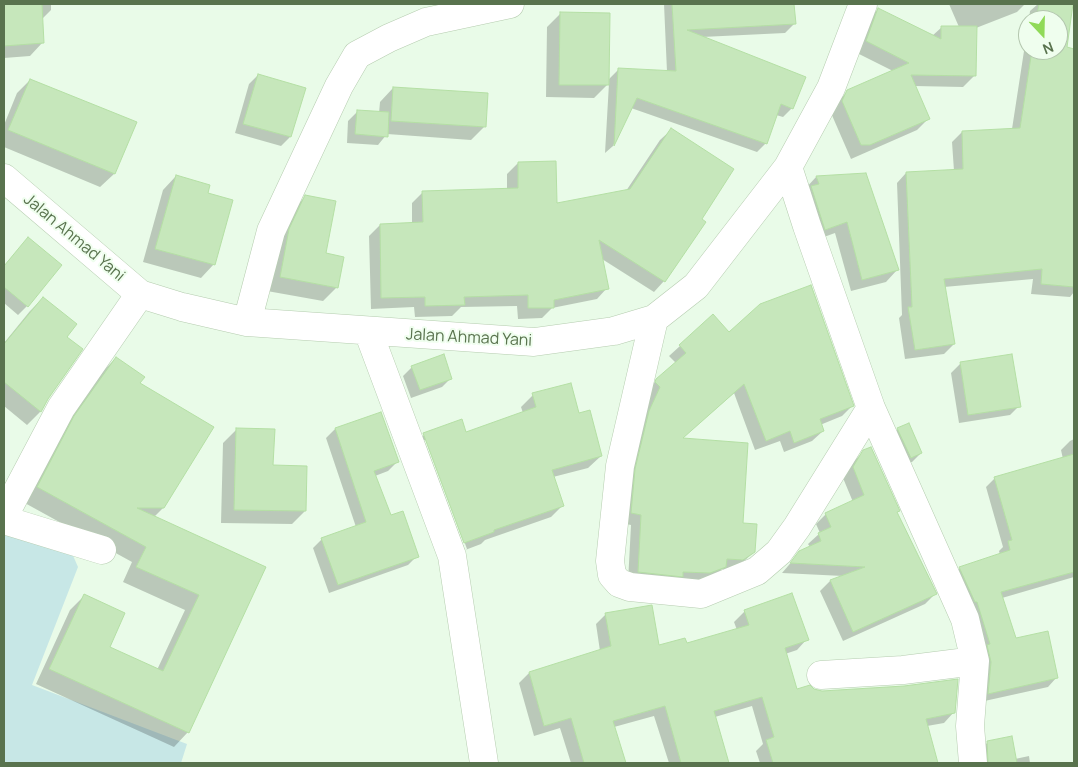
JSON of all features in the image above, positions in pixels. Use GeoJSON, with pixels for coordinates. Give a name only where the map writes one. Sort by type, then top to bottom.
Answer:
{"type":"FeatureCollection","features":[{"type":"Feature","properties":{"kind":"street"},"geometry":{"type":"LineString","coordinates":[[247,322],[270,231],[339,86],[357,55],[389,38],[426,22],[510,4]]}},
{"type":"Feature","properties":{"kind":"street","name":"Jalan Ahmad Yani"},"geometry":{"type":"LineString","coordinates":[[4,178],[140,294],[182,308],[247,322],[534,342],[614,331],[654,319],[696,286],[788,167],[830,88],[864,4]]}},
{"type":"Feature","properties":{"kind":"street"},"geometry":{"type":"LineString","coordinates":[[788,167],[871,408],[965,619],[975,661],[970,726],[973,763]]}},
{"type":"Feature","properties":{"kind":"street"},"geometry":{"type":"LineString","coordinates":[[4,516],[61,408],[140,294]]}},
{"type":"Feature","properties":{"kind":"street"},"geometry":{"type":"LineString","coordinates":[[654,319],[620,466],[610,561],[612,575],[619,583],[630,587],[701,594],[757,571],[779,552],[797,527],[871,408]]}},
{"type":"Feature","properties":{"kind":"street"},"geometry":{"type":"LineString","coordinates":[[368,331],[452,556],[484,763]]}},
{"type":"Feature","properties":{"kind":"street"},"geometry":{"type":"LineString","coordinates":[[4,520],[102,550]]}},
{"type":"Feature","properties":{"kind":"street"},"geometry":{"type":"LineString","coordinates":[[821,675],[903,670],[975,661]]}},
{"type":"Feature","properties":{"kind":"shaded area"},"geometry":{"type":"Polygon","coordinates":[[[4,532],[71,551],[78,567],[32,685],[187,744],[181,763],[4,763],[4,532]]]}},
{"type":"Feature","properties":{"kind":"building"},"geometry":{"type":"Polygon","coordinates":[[[4,4],[42,4],[44,43],[4,46],[4,4]]]}},
{"type":"Feature","properties":{"kind":"building"},"geometry":{"type":"Polygon","coordinates":[[[672,4],[794,4],[796,24],[687,30],[806,77],[793,109],[781,104],[767,144],[637,98],[614,146],[618,68],[676,71],[672,4]]]}},
{"type":"Feature","properties":{"kind":"building"},"geometry":{"type":"Polygon","coordinates":[[[1039,4],[1073,4],[1068,40],[1068,10],[1038,10],[1039,4]]]}},
{"type":"Feature","properties":{"kind":"building"},"geometry":{"type":"Polygon","coordinates":[[[878,8],[941,39],[941,26],[977,26],[976,76],[911,75],[930,119],[870,145],[861,145],[842,101],[847,90],[909,63],[866,41],[878,8]]]}},
{"type":"Feature","properties":{"kind":"building"},"geometry":{"type":"Polygon","coordinates":[[[560,12],[610,13],[609,85],[559,85],[560,12]]]}},
{"type":"Feature","properties":{"kind":"building"},"geometry":{"type":"Polygon","coordinates":[[[1068,47],[1074,49],[1074,287],[1041,284],[1042,269],[944,279],[955,344],[915,350],[908,307],[912,307],[906,172],[963,169],[962,131],[1020,128],[1030,60],[1068,60],[1068,47]]]}},
{"type":"Feature","properties":{"kind":"building"},"geometry":{"type":"Polygon","coordinates":[[[258,74],[306,88],[291,137],[243,124],[258,74]]]}},
{"type":"Feature","properties":{"kind":"building"},"geometry":{"type":"Polygon","coordinates":[[[30,79],[137,122],[115,174],[8,130],[30,79]]]}},
{"type":"Feature","properties":{"kind":"building"},"geometry":{"type":"Polygon","coordinates":[[[393,87],[488,93],[486,127],[391,121],[393,87]]]}},
{"type":"Feature","properties":{"kind":"building"},"geometry":{"type":"Polygon","coordinates":[[[357,110],[389,112],[388,137],[355,134],[357,110]]]}},
{"type":"Feature","properties":{"kind":"building"},"geometry":{"type":"Polygon","coordinates":[[[671,128],[734,169],[702,219],[706,222],[665,282],[599,240],[609,289],[554,300],[554,308],[528,308],[528,295],[464,297],[465,305],[425,306],[425,297],[381,298],[380,224],[423,222],[422,191],[518,188],[518,162],[556,161],[557,203],[630,189],[671,128]]]}},
{"type":"Feature","properties":{"kind":"building"},"geometry":{"type":"Polygon","coordinates":[[[866,173],[899,270],[862,280],[847,222],[825,230],[811,186],[819,184],[816,176],[866,173]]]}},
{"type":"Feature","properties":{"kind":"building"},"geometry":{"type":"Polygon","coordinates":[[[176,175],[210,185],[208,193],[233,200],[215,265],[155,249],[176,175]]]}},
{"type":"Feature","properties":{"kind":"building"},"geometry":{"type":"Polygon","coordinates":[[[305,195],[336,201],[326,253],[344,257],[338,288],[280,277],[289,229],[305,195]]]}},
{"type":"Feature","properties":{"kind":"building"},"geometry":{"type":"Polygon","coordinates":[[[28,237],[62,265],[28,307],[4,287],[4,266],[28,237]]]}},
{"type":"Feature","properties":{"kind":"building"},"geometry":{"type":"Polygon","coordinates":[[[811,285],[854,406],[820,419],[824,431],[794,443],[790,431],[766,441],[744,384],[683,438],[748,443],[743,523],[757,524],[755,552],[743,560],[727,559],[726,567],[710,573],[683,572],[683,577],[638,572],[641,515],[631,513],[635,469],[649,411],[660,387],[655,382],[656,379],[686,353],[679,345],[713,314],[729,332],[760,304],[811,285]]]}},
{"type":"Feature","properties":{"kind":"building"},"geometry":{"type":"Polygon","coordinates":[[[43,297],[77,324],[67,337],[83,349],[41,412],[4,382],[4,344],[43,297]]]}},
{"type":"Feature","properties":{"kind":"building"},"geometry":{"type":"Polygon","coordinates":[[[444,354],[452,379],[420,390],[411,366],[444,354]]]}},
{"type":"Feature","properties":{"kind":"building"},"geometry":{"type":"Polygon","coordinates":[[[1012,354],[1021,407],[968,415],[960,362],[1012,354]]]}},
{"type":"Feature","properties":{"kind":"building"},"geometry":{"type":"Polygon","coordinates":[[[116,357],[145,377],[140,383],[214,427],[164,508],[137,508],[266,567],[189,733],[49,669],[84,594],[125,613],[110,647],[163,671],[199,595],[136,567],[146,547],[37,487],[74,416],[116,357]]]}},
{"type":"Feature","properties":{"kind":"building"},"geometry":{"type":"Polygon","coordinates":[[[571,383],[579,413],[590,410],[602,456],[552,470],[564,506],[494,530],[494,532],[464,543],[423,433],[462,419],[466,432],[536,407],[532,393],[571,383]]]}},
{"type":"Feature","properties":{"kind":"building"},"geometry":{"type":"Polygon","coordinates":[[[381,412],[399,462],[374,471],[391,515],[403,511],[419,557],[338,585],[321,538],[366,522],[335,428],[381,412]]]}},
{"type":"Feature","properties":{"kind":"building"},"geometry":{"type":"Polygon","coordinates":[[[909,423],[922,453],[911,458],[897,428],[909,423]]]}},
{"type":"Feature","properties":{"kind":"building"},"geometry":{"type":"Polygon","coordinates":[[[236,428],[275,429],[273,465],[307,466],[306,511],[234,510],[236,428]]]}},
{"type":"Feature","properties":{"kind":"building"},"geometry":{"type":"Polygon","coordinates":[[[871,447],[900,511],[897,512],[937,594],[853,632],[830,580],[865,567],[790,563],[799,551],[821,541],[818,533],[831,527],[825,513],[864,495],[853,467],[863,450],[871,447]]]}},
{"type":"Feature","properties":{"kind":"building"},"geometry":{"type":"Polygon","coordinates":[[[1074,454],[1074,572],[1001,592],[1016,638],[1048,631],[1058,678],[988,694],[991,662],[987,645],[990,644],[977,602],[975,602],[959,567],[1010,550],[1008,541],[1012,540],[994,477],[1074,454]]]}},
{"type":"Feature","properties":{"kind":"building"},"geometry":{"type":"Polygon","coordinates":[[[792,593],[809,640],[785,648],[797,689],[810,685],[814,689],[822,691],[904,686],[958,679],[955,713],[926,719],[938,763],[773,763],[766,740],[774,737],[762,697],[714,711],[729,763],[681,763],[665,706],[613,721],[626,763],[584,763],[571,718],[544,726],[529,672],[611,646],[605,613],[652,605],[659,645],[685,638],[687,643],[749,625],[744,610],[792,593]]]}},
{"type":"Feature","properties":{"kind":"building"},"geometry":{"type":"Polygon","coordinates":[[[1012,736],[1017,763],[988,763],[987,741],[1012,736]]]}}]}
